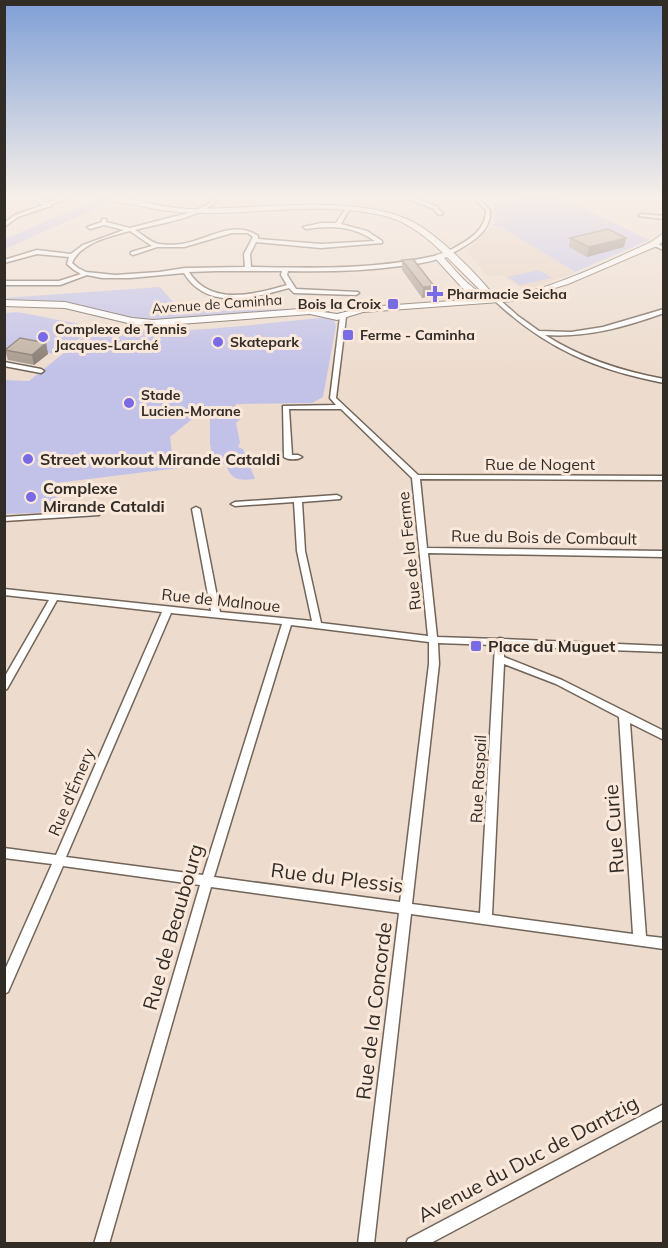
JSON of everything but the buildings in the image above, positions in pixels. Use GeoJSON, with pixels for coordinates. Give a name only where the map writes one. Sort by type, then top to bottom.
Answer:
{"type":"FeatureCollection","features":[{"type":"Feature","properties":{"kind":"street"},"geometry":{"type":"LineString","coordinates":[[4,262],[26,254]]}},
{"type":"Feature","properties":{"kind":"street"},"geometry":{"type":"LineString","coordinates":[[63,254],[70,255],[71,266],[86,274]]}},
{"type":"Feature","properties":{"kind":"street"},"geometry":{"type":"LineString","coordinates":[[248,254],[248,269]]}},
{"type":"Feature","properties":{"kind":"street"},"geometry":{"type":"LineString","coordinates":[[4,283],[60,283],[86,274],[115,276],[185,270],[362,270],[446,254]]}},
{"type":"Feature","properties":{"kind":"street"},"geometry":{"type":"LineString","coordinates":[[450,254],[478,285],[484,296]]}},
{"type":"Feature","properties":{"kind":"street"},"geometry":{"type":"LineString","coordinates":[[439,257],[468,288],[484,296],[501,298],[566,282],[630,254]]}},
{"type":"Feature","properties":{"kind":"street"},"geometry":{"type":"LineString","coordinates":[[185,270],[188,277],[202,290],[215,296],[252,295],[289,286]]}},
{"type":"Feature","properties":{"kind":"street"},"geometry":{"type":"LineString","coordinates":[[285,270],[284,275],[289,286],[298,292],[356,293]]}},
{"type":"Feature","properties":{"kind":"street"},"geometry":{"type":"LineString","coordinates":[[455,274],[460,271],[467,273]]}},
{"type":"Feature","properties":{"kind":"street"},"geometry":{"type":"LineString","coordinates":[[468,288],[478,285]]}},
{"type":"Feature","properties":{"kind":"street"},"geometry":{"type":"LineString","coordinates":[[314,406],[333,398],[346,313],[465,301],[484,296]]}},
{"type":"Feature","properties":{"kind":"street"},"geometry":{"type":"LineString","coordinates":[[501,298],[536,333],[546,339],[599,364],[663,381]]}},
{"type":"Feature","properties":{"kind":"street","name":"Avenue de Caminha"},"geometry":{"type":"LineString","coordinates":[[4,304],[57,307],[149,326],[325,311],[333,317],[346,313]]}},
{"type":"Feature","properties":{"kind":"street"},"geometry":{"type":"LineString","coordinates":[[546,339],[600,329],[663,311]]}},
{"type":"Feature","properties":{"kind":"street"},"geometry":{"type":"LineString","coordinates":[[536,333],[558,335]]}},
{"type":"Feature","properties":{"kind":"street"},"geometry":{"type":"LineString","coordinates":[[4,364],[40,371]]}},
{"type":"Feature","properties":{"kind":"street","name":"Rue de la Ferme"},"geometry":{"type":"LineString","coordinates":[[333,398],[416,477],[433,640]]}},
{"type":"Feature","properties":{"kind":"street"},"geometry":{"type":"LineString","coordinates":[[298,457],[288,457],[285,406],[342,407]]}},
{"type":"Feature","properties":{"kind":"street","name":"Rue de Nogent"},"geometry":{"type":"LineString","coordinates":[[416,477],[663,478]]}},
{"type":"Feature","properties":{"kind":"street"},"geometry":{"type":"LineString","coordinates":[[236,504],[337,498]]}},
{"type":"Feature","properties":{"kind":"street"},"geometry":{"type":"LineString","coordinates":[[298,500],[301,551],[317,625]]}},
{"type":"Feature","properties":{"kind":"street"},"geometry":{"type":"LineString","coordinates":[[196,509],[216,614]]}},
{"type":"Feature","properties":{"kind":"street"},"geometry":{"type":"LineString","coordinates":[[4,519],[96,513]]}},
{"type":"Feature","properties":{"kind":"street","name":"Rue du Bois de Combault"},"geometry":{"type":"LineString","coordinates":[[424,550],[663,554]]}},
{"type":"Feature","properties":{"kind":"street","name":"Rue de Malnoue"},"geometry":{"type":"LineString","coordinates":[[4,592],[317,625],[433,640]]}},
{"type":"Feature","properties":{"kind":"street"},"geometry":{"type":"LineString","coordinates":[[4,687],[55,597]]}},
{"type":"Feature","properties":{"kind":"street","name":"Rue d'Émery"},"geometry":{"type":"LineString","coordinates":[[4,988],[168,609]]}},
{"type":"Feature","properties":{"kind":"street","name":"Rue de Beaubourg"},"geometry":{"type":"LineString","coordinates":[[101,1244],[207,881],[287,622]]}},
{"type":"Feature","properties":{"kind":"street"},"geometry":{"type":"LineString","coordinates":[[433,640],[663,649]]}},
{"type":"Feature","properties":{"kind":"street","name":"Rue de la Concorde"},"geometry":{"type":"LineString","coordinates":[[366,1244],[434,664],[433,640]]}},
{"type":"Feature","properties":{"kind":"street","name":"Rue Raspail"},"geometry":{"type":"LineString","coordinates":[[486,919],[500,641]]}},
{"type":"Feature","properties":{"kind":"street"},"geometry":{"type":"LineString","coordinates":[[499,659],[559,682],[663,736]]}},
{"type":"Feature","properties":{"kind":"street","name":"Rue Curie"},"geometry":{"type":"LineString","coordinates":[[624,715],[640,941]]}},
{"type":"Feature","properties":{"kind":"street","name":"Rue du Plessis"},"geometry":{"type":"LineString","coordinates":[[4,853],[663,944]]}},
{"type":"Feature","properties":{"kind":"street","name":"Avenue du Duc de Dantzig"},"geometry":{"type":"LineString","coordinates":[[413,1244],[663,1111]]}},
{"type":"Feature","properties":{"kind":"shaded area"},"geometry":{"type":"Polygon","coordinates":[[[469,254],[546,254],[575,273],[525,290],[501,275],[488,276],[469,254]]]}},
{"type":"Feature","properties":{"kind":"shaded area"},"geometry":{"type":"Polygon","coordinates":[[[546,254],[616,254],[575,272],[546,254]]]}},
{"type":"Feature","properties":{"kind":"shaded area"},"geometry":{"type":"Polygon","coordinates":[[[539,270],[552,278],[520,285],[507,277],[539,270]]]}},
{"type":"Feature","properties":{"kind":"shaded area"},"geometry":{"type":"Polygon","coordinates":[[[160,287],[181,311],[303,309],[170,321],[142,321],[66,303],[5,301],[4,298],[160,287]]]}},
{"type":"Feature","properties":{"kind":"shaded area","name":"Complexe de Tennis Jacques-Larché"},"geometry":{"type":"Polygon","coordinates":[[[18,312],[94,327],[58,355],[17,347],[5,356],[5,313],[18,312]]]}},
{"type":"Feature","properties":{"kind":"shaded area","name":"Stade Lucien-Morane"},"geometry":{"type":"Polygon","coordinates":[[[321,318],[334,320],[336,326],[323,397],[312,403],[236,404],[235,410],[231,410],[238,413],[241,418],[236,423],[240,443],[238,447],[243,449],[255,479],[245,480],[233,477],[226,465],[220,463],[56,483],[57,512],[5,514],[5,380],[29,381],[96,327],[152,331],[180,330],[237,327],[321,318]],[[202,411],[170,437],[173,461],[199,462],[213,458],[210,444],[210,412],[202,411]]]}},
{"type":"Feature","properties":{"kind":"place","name":"Pharmacie Seicha"},"geometry":{"type":"Point","coordinates":[435,294]}},
{"type":"Feature","properties":{"kind":"place","name":"Bois la Croix"},"geometry":{"type":"Point","coordinates":[393,304]}},
{"type":"Feature","properties":{"kind":"place","name":"Ferme - Caminha"},"geometry":{"type":"Point","coordinates":[348,335]}},
{"type":"Feature","properties":{"kind":"place","name":"Complexe de Tennis Jacques-Larché"},"geometry":{"type":"Point","coordinates":[43,337]}},
{"type":"Feature","properties":{"kind":"place","name":"Skatepark"},"geometry":{"type":"Point","coordinates":[218,342]}},
{"type":"Feature","properties":{"kind":"place","name":"Stade Lucien-Morane"},"geometry":{"type":"Point","coordinates":[129,403]}},
{"type":"Feature","properties":{"kind":"place","name":"Street workout Mirande Cataldi"},"geometry":{"type":"Point","coordinates":[28,459]}},
{"type":"Feature","properties":{"kind":"place","name":"Complexe Mirande Cataldi"},"geometry":{"type":"Point","coordinates":[31,497]}},
{"type":"Feature","properties":{"kind":"place","name":"Place du Muguet"},"geometry":{"type":"Point","coordinates":[476,646]}}]}
